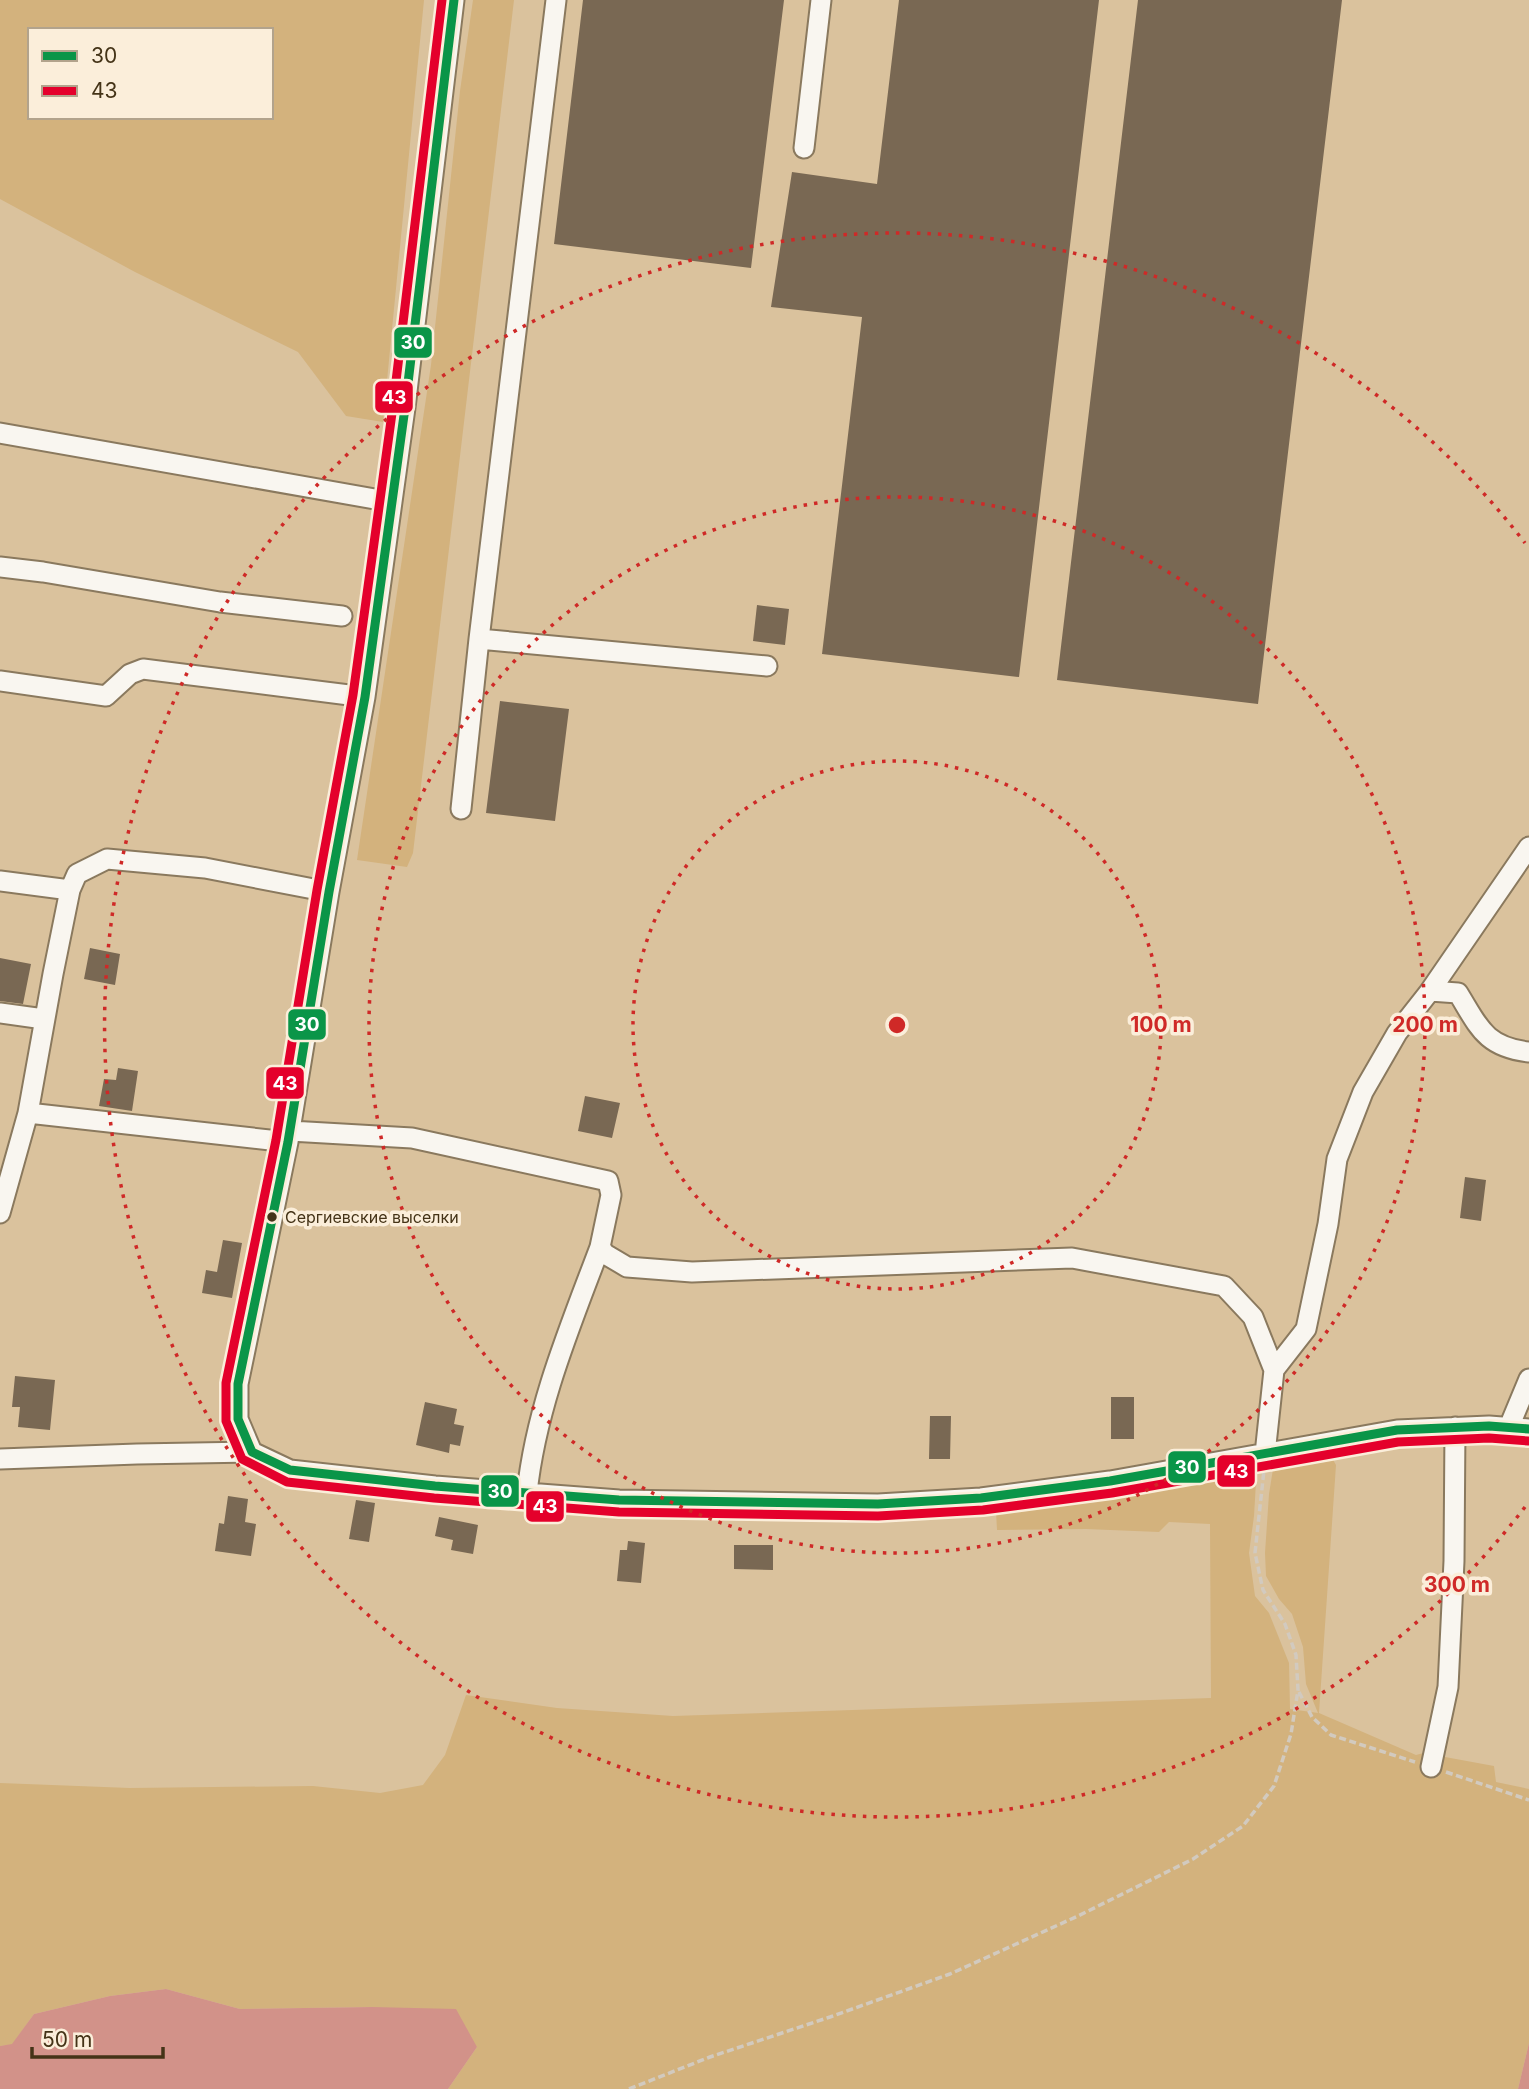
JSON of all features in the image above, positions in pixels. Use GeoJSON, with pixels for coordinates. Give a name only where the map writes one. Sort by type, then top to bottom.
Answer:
{"type":"FeatureCollection","features":[{"type":"Feature","properties":{"kind":"street"},"geometry":{"type":"LineString","coordinates":[[252,1452],[238,1419],[238,1384],[289,1136],[329,891],[365,697],[408,382],[454,0]]}},
{"type":"Feature","properties":{"kind":"street"},"geometry":{"type":"LineString","coordinates":[[461,809],[556,0]]}},
{"type":"Feature","properties":{"kind":"street"},"geometry":{"type":"LineString","coordinates":[[804,148],[821,0]]}},
{"type":"Feature","properties":{"kind":"street"},"geometry":{"type":"LineString","coordinates":[[0,433],[392,502]]}},
{"type":"Feature","properties":{"kind":"street"},"geometry":{"type":"LineString","coordinates":[[0,567],[220,602],[342,616]]}},
{"type":"Feature","properties":{"kind":"street"},"geometry":{"type":"LineString","coordinates":[[480,639],[767,666]]}},
{"type":"Feature","properties":{"kind":"street"},"geometry":{"type":"LineString","coordinates":[[0,681],[106,696],[130,674],[143,669],[365,697]]}},
{"type":"Feature","properties":{"kind":"street"},"geometry":{"type":"LineString","coordinates":[[1275,1370],[1306,1329],[1328,1224],[1337,1158],[1363,1092],[1397,1033],[1430,991],[1529,847]]}},
{"type":"Feature","properties":{"kind":"street"},"geometry":{"type":"LineString","coordinates":[[0,1213],[28,1113],[44,1019],[71,890],[77,874],[107,859],[205,868],[329,891]]}},
{"type":"Feature","properties":{"kind":"street"},"geometry":{"type":"LineString","coordinates":[[0,881],[71,890]]}},
{"type":"Feature","properties":{"kind":"street"},"geometry":{"type":"LineString","coordinates":[[1430,991],[1458,993],[1489,1040],[1514,1050],[1529,1052]]}},
{"type":"Feature","properties":{"kind":"street"},"geometry":{"type":"LineString","coordinates":[[0,1013],[44,1019]]}},
{"type":"Feature","properties":{"kind":"street"},"geometry":{"type":"LineString","coordinates":[[28,1113],[289,1136],[412,1138],[608,1181],[611,1195],[600,1247],[548,1388],[530,1461],[527,1493]]}},
{"type":"Feature","properties":{"kind":"street"},"geometry":{"type":"LineString","coordinates":[[600,1247],[626,1267],[692,1272],[1072,1258],[1224,1286],[1253,1317],[1275,1370],[1265,1454]]}},
{"type":"Feature","properties":{"kind":"street"},"geometry":{"type":"LineString","coordinates":[[1509,1427],[1529,1379]]}},
{"type":"Feature","properties":{"kind":"street"},"geometry":{"type":"LineString","coordinates":[[0,1459],[252,1452],[290,1470],[422,1485],[619,1500],[878,1504],[981,1498],[1097,1483],[1397,1430],[1455,1427],[1529,1429]]}},
{"type":"Feature","properties":{"kind":"street"},"geometry":{"type":"LineString","coordinates":[[1432,1767],[1448,1687],[1454,1561],[1455,1427]]}},
{"type":"Feature","properties":{"kind":"path"},"geometry":{"type":"LineString","coordinates":[[629,2089],[710,2057],[950,1974],[1078,1916],[1193,1859],[1243,1826],[1274,1786],[1291,1734],[1298,1690],[1296,1655],[1285,1624],[1263,1590],[1255,1553],[1265,1454]]}},
{"type":"Feature","properties":{"kind":"path"},"geometry":{"type":"LineString","coordinates":[[1298,1690],[1312,1717],[1331,1735],[1529,1800]]}},
{"type":"Feature","properties":{"kind":"shaded area"},"geometry":{"type":"Polygon","coordinates":[[[0,0],[424,0],[383,422],[346,416],[298,352],[135,272],[0,199],[0,0]]]}},
{"type":"Feature","properties":{"kind":"shaded area"},"geometry":{"type":"Polygon","coordinates":[[[473,0],[514,0],[413,853],[407,867],[357,860],[431,365],[460,91],[473,0]]]}},
{"type":"Feature","properties":{"kind":"shaded area"},"geometry":{"type":"Polygon","coordinates":[[[1331,1456],[1336,1465],[1319,1713],[1416,1755],[1431,1751],[1445,1757],[1494,1766],[1496,1782],[1529,1789],[1529,2043],[1518,2089],[448,2089],[477,2047],[372,2007],[240,2009],[166,1989],[110,1996],[34,2014],[12,2045],[0,2046],[0,1783],[130,1788],[313,1786],[380,1793],[423,1785],[445,1755],[466,1695],[557,1708],[673,1716],[1211,1698],[1210,1524],[1169,1522],[1159,1532],[997,1530],[996,1511],[1245,1475],[1256,1482],[1249,1553],[1255,1596],[1269,1613],[1289,1663],[1290,1709],[1318,1713],[1306,1684],[1303,1647],[1292,1614],[1279,1599],[1266,1576],[1265,1553],[1273,1469],[1331,1456]]]}},
{"type":"Feature","properties":{"kind":"shaded area"},"geometry":{"type":"Polygon","coordinates":[[[166,1989],[240,2009],[456,2009],[477,2047],[448,2089],[0,2089],[0,2046],[12,2044],[34,2014],[110,1996],[166,1989]]]}},
{"type":"Feature","properties":{"kind":"shaded area"},"geometry":{"type":"Polygon","coordinates":[[[1529,2043],[1529,2089],[1518,2089],[1529,2043]]]}},
{"type":"Feature","properties":{"kind":"building"},"geometry":{"type":"Polygon","coordinates":[[[583,0],[784,0],[751,268],[554,244],[583,0]]]}},
{"type":"Feature","properties":{"kind":"building"},"geometry":{"type":"Polygon","coordinates":[[[899,0],[1099,0],[1019,677],[822,654],[862,317],[771,307],[792,172],[877,184],[899,0]]]}},
{"type":"Feature","properties":{"kind":"building"},"geometry":{"type":"Polygon","coordinates":[[[1138,0],[1342,0],[1258,704],[1057,680],[1138,0]]]}},
{"type":"Feature","properties":{"kind":"building"},"geometry":{"type":"Polygon","coordinates":[[[757,605],[789,609],[785,645],[753,641],[757,605]]]}},
{"type":"Feature","properties":{"kind":"building"},"geometry":{"type":"Polygon","coordinates":[[[500,701],[569,709],[555,821],[486,813],[500,701]]]}},
{"type":"Feature","properties":{"kind":"building"},"geometry":{"type":"Polygon","coordinates":[[[90,948],[120,954],[115,985],[84,979],[90,948]]]}},
{"type":"Feature","properties":{"kind":"building"},"geometry":{"type":"Polygon","coordinates":[[[0,958],[31,964],[23,1004],[0,1001],[0,958]]]}},
{"type":"Feature","properties":{"kind":"building"},"geometry":{"type":"Polygon","coordinates":[[[118,1068],[138,1071],[132,1111],[99,1106],[104,1079],[116,1080],[118,1068]]]}},
{"type":"Feature","properties":{"kind":"building"},"geometry":{"type":"Polygon","coordinates":[[[585,1096],[620,1103],[612,1138],[578,1131],[585,1096]]]}},
{"type":"Feature","properties":{"kind":"building"},"geometry":{"type":"Polygon","coordinates":[[[1465,1177],[1486,1180],[1481,1221],[1460,1218],[1465,1177]]]}},
{"type":"Feature","properties":{"kind":"building"},"geometry":{"type":"Polygon","coordinates":[[[223,1240],[242,1243],[232,1298],[202,1293],[206,1270],[217,1272],[223,1240]]]}},
{"type":"Feature","properties":{"kind":"building"},"geometry":{"type":"Polygon","coordinates":[[[15,1376],[55,1380],[50,1430],[18,1427],[20,1407],[12,1407],[15,1376]]]}},
{"type":"Feature","properties":{"kind":"building"},"geometry":{"type":"Polygon","coordinates":[[[1111,1397],[1134,1397],[1134,1439],[1111,1439],[1111,1397]]]}},
{"type":"Feature","properties":{"kind":"building"},"geometry":{"type":"Polygon","coordinates":[[[425,1402],[457,1409],[454,1424],[464,1426],[460,1446],[450,1444],[449,1453],[416,1445],[425,1402]]]}},
{"type":"Feature","properties":{"kind":"building"},"geometry":{"type":"Polygon","coordinates":[[[930,1416],[951,1416],[950,1459],[929,1459],[930,1416]]]}},
{"type":"Feature","properties":{"kind":"building"},"geometry":{"type":"Polygon","coordinates":[[[228,1496],[248,1499],[245,1522],[256,1524],[251,1556],[215,1551],[219,1523],[224,1524],[228,1496]]]}},
{"type":"Feature","properties":{"kind":"building"},"geometry":{"type":"Polygon","coordinates":[[[356,1500],[375,1503],[369,1542],[349,1539],[356,1500]]]}},
{"type":"Feature","properties":{"kind":"building"},"geometry":{"type":"Polygon","coordinates":[[[439,1517],[478,1525],[473,1554],[451,1550],[453,1540],[435,1536],[439,1517]]]}},
{"type":"Feature","properties":{"kind":"building"},"geometry":{"type":"Polygon","coordinates":[[[628,1541],[645,1543],[641,1583],[617,1581],[620,1550],[627,1550],[628,1541]]]}},
{"type":"Feature","properties":{"kind":"building"},"geometry":{"type":"Polygon","coordinates":[[[734,1545],[773,1545],[773,1570],[734,1569],[734,1545]]]}},
{"type":"Feature","properties":{"kind":"transit line","name":"43"},"geometry":{"type":"LineString","coordinates":[[442,0],[393,406],[353,695],[317,890],[276,1140],[226,1383],[226,1421],[242,1459],[287,1482],[434,1498],[619,1512],[878,1516],[983,1510],[1112,1493],[1398,1442],[1489,1438],[1528,1441]]}},
{"type":"Feature","properties":{"kind":"transit line","name":"30"},"geometry":{"type":"LineString","coordinates":[[454,0],[405,408],[365,697],[329,892],[288,1142],[238,1384],[238,1419],[252,1452],[290,1470],[435,1486],[619,1500],[878,1504],[981,1498],[1110,1481],[1397,1430],[1489,1426],[1529,1429]]}},
{"type":"Feature","properties":{"kind":"place","name":"Сергиевские выселки"},"geometry":{"type":"Point","coordinates":[272,1217]}}]}
